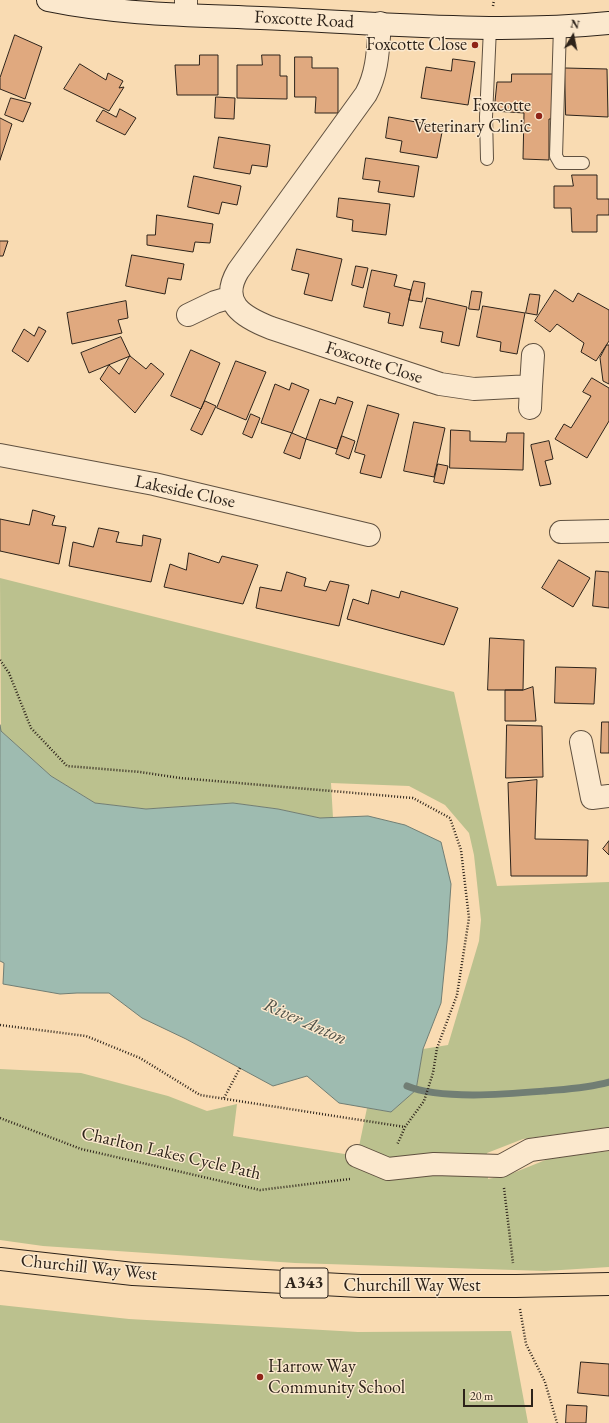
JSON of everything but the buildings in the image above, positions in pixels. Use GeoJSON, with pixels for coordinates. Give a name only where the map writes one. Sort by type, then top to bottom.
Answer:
{"type":"FeatureCollection","features":[{"type":"Feature","properties":{"kind":"main road","name":"Churchill Way West"},"geometry":{"type":"LineString","coordinates":[[0,1259],[133,1274],[360,1286],[516,1286],[609,1284]]}},
{"type":"Feature","properties":{"kind":"street","name":"Foxcotte Road"},"geometry":{"type":"LineString","coordinates":[[48,0],[119,10],[186,7],[452,28],[560,27],[609,22]]}},
{"type":"Feature","properties":{"kind":"street"},"geometry":{"type":"LineString","coordinates":[[188,315],[215,302],[232,297],[230,289],[231,284],[238,271],[366,94],[376,67],[380,23]]}},
{"type":"Feature","properties":{"kind":"street","name":"Foxcotte Close"},"geometry":{"type":"LineString","coordinates":[[232,297],[242,313],[254,321],[325,347],[422,379],[451,386],[474,389],[531,386]]}},
{"type":"Feature","properties":{"kind":"street"},"geometry":{"type":"LineString","coordinates":[[530,408],[533,355]]}},
{"type":"Feature","properties":{"kind":"street","name":"Lakeside Close"},"geometry":{"type":"LineString","coordinates":[[0,455],[154,484],[369,535]]}},
{"type":"Feature","properties":{"kind":"street"},"geometry":{"type":"LineString","coordinates":[[561,532],[609,531]]}},
{"type":"Feature","properties":{"kind":"street"},"geometry":{"type":"LineString","coordinates":[[580,742],[601,797]]}},
{"type":"Feature","properties":{"kind":"street"},"geometry":{"type":"LineString","coordinates":[[357,1156],[388,1169],[434,1164],[501,1166],[530,1150],[609,1139]]}},
{"type":"Feature","properties":{"kind":"lane"},"geometry":{"type":"LineString","coordinates":[[560,27],[556,156],[560,163],[583,163]]}},
{"type":"Feature","properties":{"kind":"lane"},"geometry":{"type":"LineString","coordinates":[[487,159],[486,117],[490,28]]}},
{"type":"Feature","properties":{"kind":"path"},"geometry":{"type":"LineString","coordinates":[[0,660],[9,673],[31,728],[67,766],[140,772],[180,778],[413,798],[450,818],[461,850],[469,918],[457,996],[437,1048],[433,1073],[424,1101],[404,1127],[200,1095],[140,1058],[86,1036],[0,1025]]}},
{"type":"Feature","properties":{"kind":"path"},"geometry":{"type":"LineString","coordinates":[[224,1098],[240,1068]]}},
{"type":"Feature","properties":{"kind":"path","name":"Charlton Lakes Cycle Path"},"geometry":{"type":"LineString","coordinates":[[0,1118],[81,1149],[260,1190],[351,1179]]}},
{"type":"Feature","properties":{"kind":"green space"},"geometry":{"type":"Polygon","coordinates":[[[0,578],[454,692],[497,886],[609,882],[609,1127],[523,1139],[487,1153],[488,1179],[508,1175],[548,1159],[609,1151],[609,1267],[545,1271],[295,1263],[43,1246],[0,1240],[0,1069],[81,1073],[168,1096],[207,1111],[237,1104],[233,1136],[357,1156],[367,1108],[391,1112],[416,1090],[423,1049],[448,1045],[479,941],[481,920],[474,855],[469,833],[445,805],[409,786],[331,783],[333,818],[320,818],[278,809],[233,803],[146,809],[95,803],[51,776],[1,731],[0,578]]]}},
{"type":"Feature","properties":{"kind":"green space","name":"Harrow Way Community School"},"geometry":{"type":"Polygon","coordinates":[[[0,1305],[129,1319],[358,1332],[511,1331],[528,1423],[0,1423],[0,1305]]]}},
{"type":"Feature","properties":{"kind":"water"},"geometry":{"type":"Polygon","coordinates":[[[0,725],[1,731],[51,776],[95,803],[146,809],[233,803],[278,809],[320,818],[368,816],[405,825],[441,842],[451,884],[441,1003],[423,1049],[416,1090],[391,1112],[339,1103],[307,1076],[273,1086],[186,1039],[142,1018],[109,993],[60,994],[3,984],[4,963],[0,961],[0,725]]]}},
{"type":"Feature","properties":{"kind":"waterway","name":"River Anton"},"geometry":{"type":"LineString","coordinates":[[407,1086],[437,1093],[475,1095],[569,1089],[609,1082]]}},
{"type":"Feature","properties":{"kind":"place","name":"Foxcotte Close"},"geometry":{"type":"Point","coordinates":[475,45]}},
{"type":"Feature","properties":{"kind":"place","name":"Foxcotte Veterinary Clinic"},"geometry":{"type":"Point","coordinates":[539,116]}},
{"type":"Feature","properties":{"kind":"place","name":"Harrow Way Community School"},"geometry":{"type":"Point","coordinates":[260,1377]}}]}
